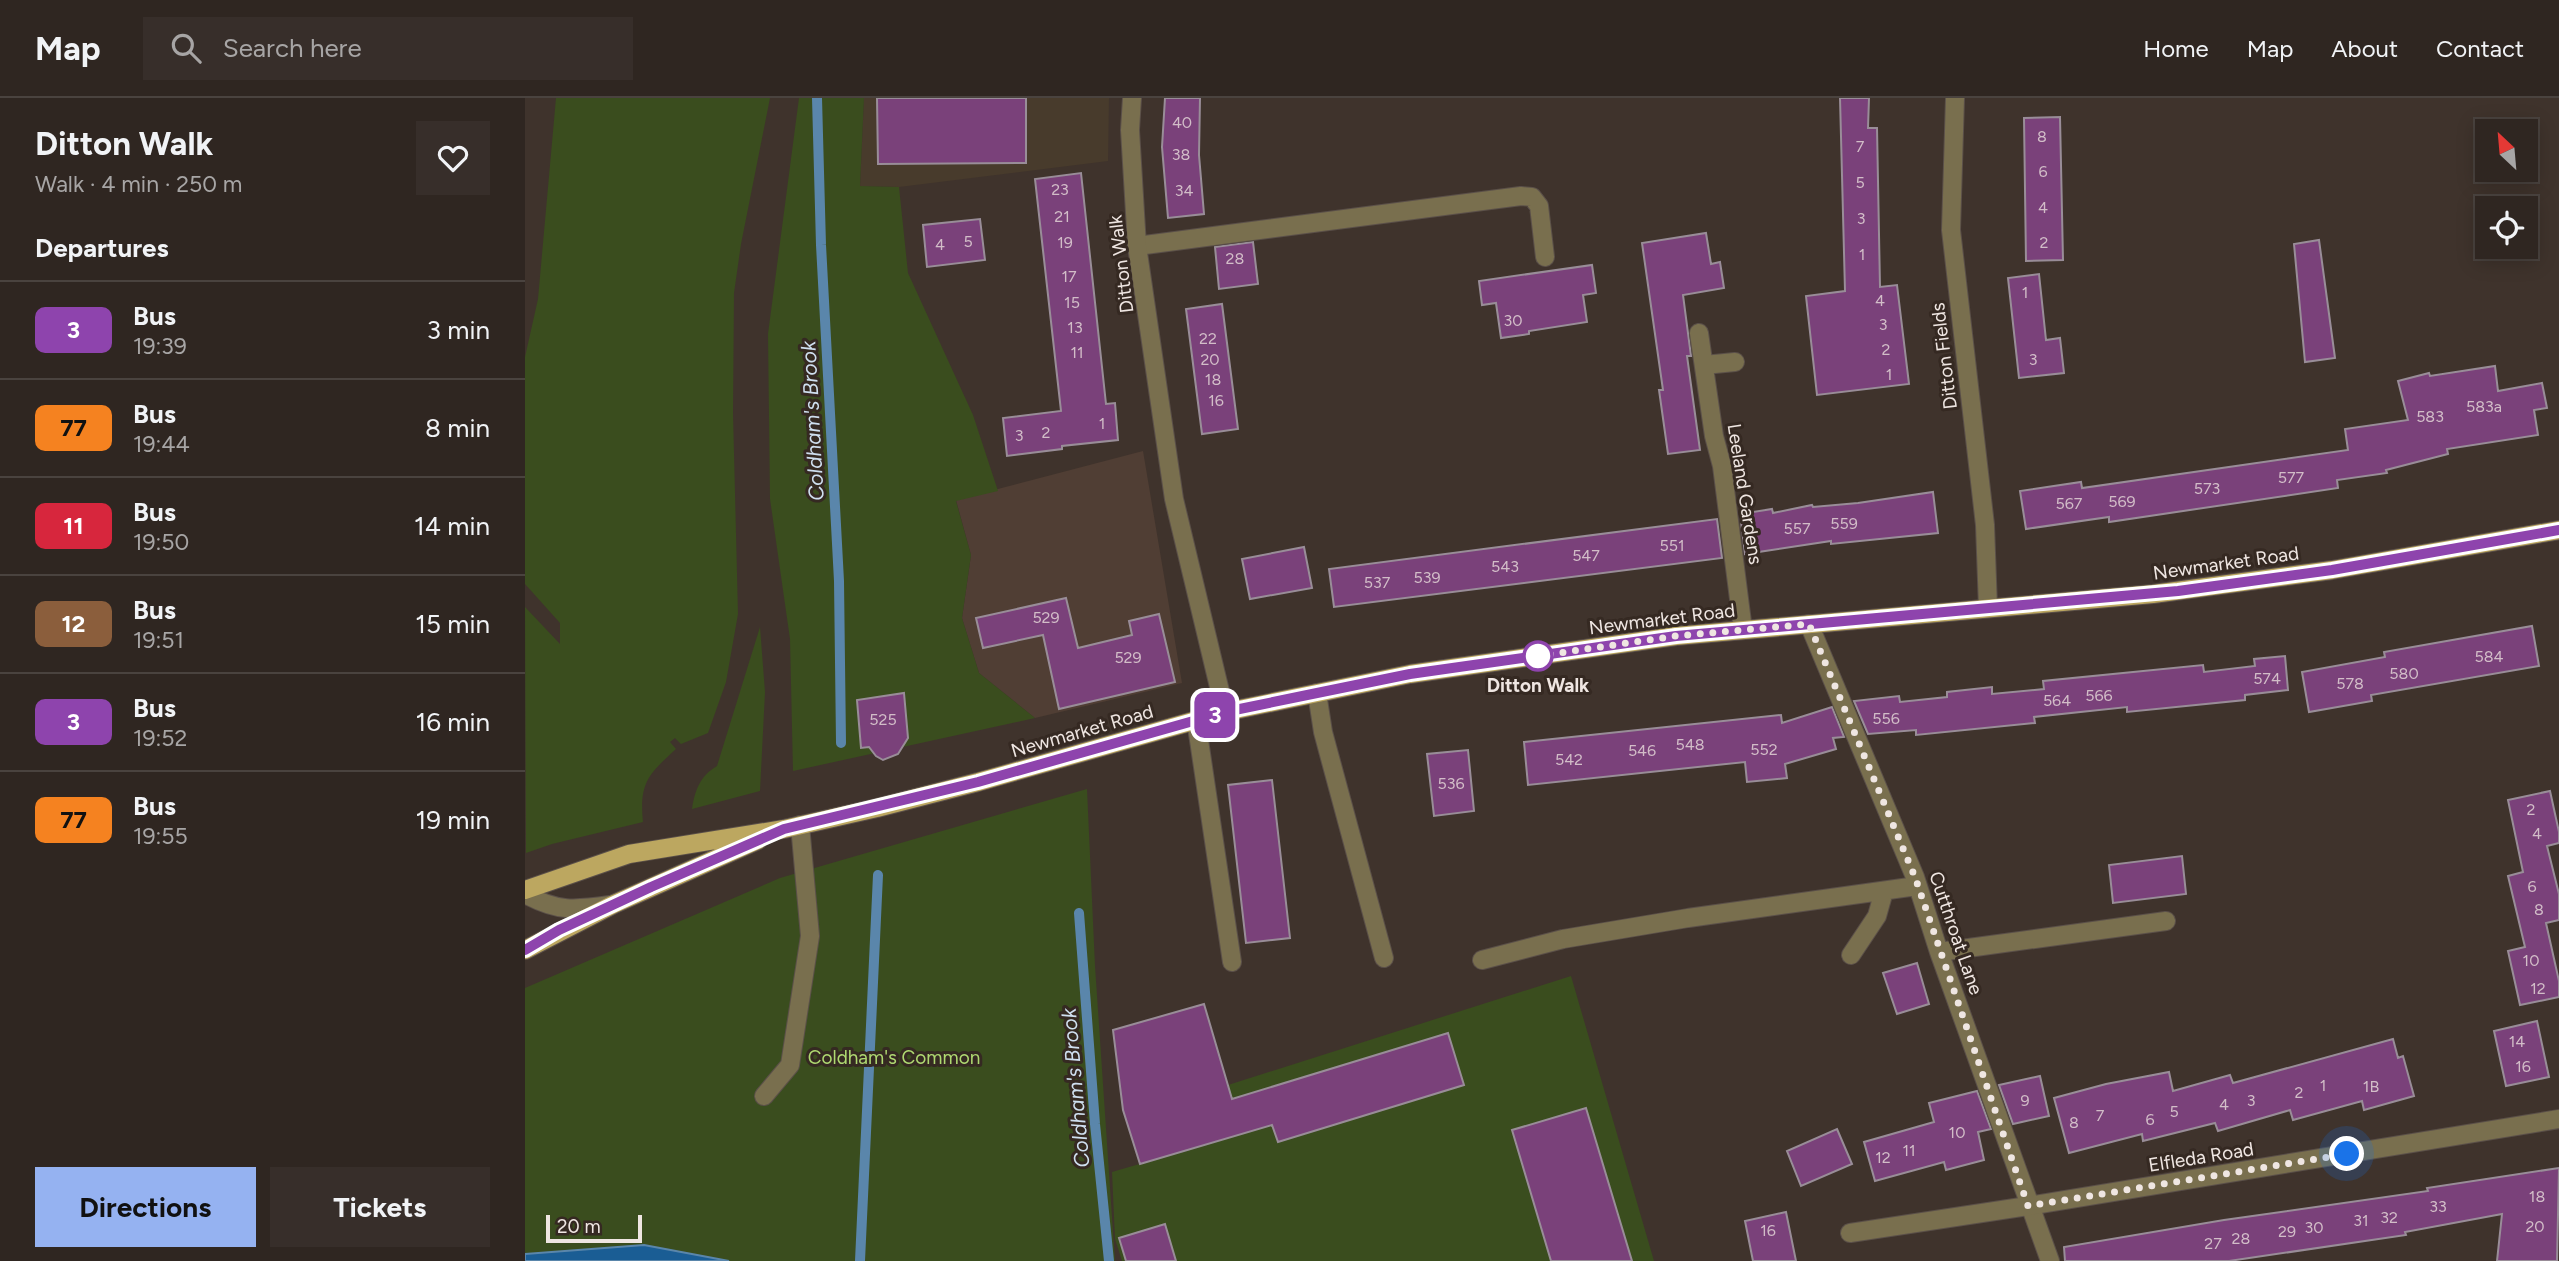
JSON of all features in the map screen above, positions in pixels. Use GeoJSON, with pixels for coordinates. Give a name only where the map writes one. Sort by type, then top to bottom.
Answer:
{"type":"FeatureCollection","features":[{"type":"Feature","properties":{"kind":"main road","name":"Newmarket Road"},"geometry":{"type":"LineString","coordinates":[[525,892],[629,853],[792,827],[978,782],[1225,712],[1410,674],[1663,638],[2153,594],[2332,570],[2559,530]]}},
{"type":"Feature","properties":{"kind":"main road","name":"Newmarket Road"},"geometry":{"type":"LineString","coordinates":[[525,950],[614,904],[792,827]]}},
{"type":"Feature","properties":{"kind":"street","name":"Ditton Walk"},"geometry":{"type":"LineString","coordinates":[[1132,98],[1130,130],[1137,246],[1174,499],[1225,712]]}},
{"type":"Feature","properties":{"kind":"street","name":"Ditton Fields"},"geometry":{"type":"LineString","coordinates":[[1955,98],[1951,230],[1985,525],[1988,608]]}},
{"type":"Feature","properties":{"kind":"street"},"geometry":{"type":"LineString","coordinates":[[1137,246],[1521,196],[1532,197],[1539,206],[1545,257]]}},
{"type":"Feature","properties":{"kind":"street","name":"Leeland Gardens"},"geometry":{"type":"LineString","coordinates":[[1699,333],[1714,436],[1722,466],[1743,630]]}},
{"type":"Feature","properties":{"kind":"street"},"geometry":{"type":"LineString","coordinates":[[1704,365],[1735,362]]}},
{"type":"Feature","properties":{"kind":"street","name":"Cutthroat Lane"},"geometry":{"type":"LineString","coordinates":[[1809,624],[1917,886],[2028,1206],[2050,1261]]}},
{"type":"Feature","properties":{"kind":"street"},"geometry":{"type":"LineString","coordinates":[[1317,693],[1323,732],[1384,958]]}},
{"type":"Feature","properties":{"kind":"street"},"geometry":{"type":"LineString","coordinates":[[1196,720],[1232,962]]}},
{"type":"Feature","properties":{"kind":"street"},"geometry":{"type":"LineString","coordinates":[[764,1096],[790,1065],[810,936],[792,827]]}},
{"type":"Feature","properties":{"kind":"street"},"geometry":{"type":"LineString","coordinates":[[1482,960],[1563,939],[1688,918],[1917,886]]}},
{"type":"Feature","properties":{"kind":"street"},"geometry":{"type":"LineString","coordinates":[[1851,956],[1877,916],[1884,891]]}},
{"type":"Feature","properties":{"kind":"street"},"geometry":{"type":"LineString","coordinates":[[525,892],[544,905],[573,910],[614,904]]}},
{"type":"Feature","properties":{"kind":"street"},"geometry":{"type":"LineString","coordinates":[[1939,952],[2166,921]]}},
{"type":"Feature","properties":{"kind":"street","name":"Elfleda Road"},"geometry":{"type":"LineString","coordinates":[[1850,1233],[2559,1119]]}},
{"type":"Feature","properties":{"kind":"shaded area"},"geometry":{"type":"Polygon","coordinates":[[[864,98],[1109,98],[1108,161],[899,187],[860,186],[864,98]]]}},
{"type":"Feature","properties":{"kind":"shaded area"},"geometry":{"type":"Polygon","coordinates":[[[1143,451],[1182,683],[1035,718],[979,673],[962,618],[971,555],[956,500],[1143,451]]]}},
{"type":"Feature","properties":{"kind":"green space"},"geometry":{"type":"Polygon","coordinates":[[[556,98],[770,98],[734,293],[733,413],[738,614],[726,682],[708,733],[681,744],[675,738],[670,742],[676,749],[659,765],[645,788],[643,822],[526,853],[525,607],[560,644],[560,623],[525,584],[525,357],[538,299],[556,98]]]}},
{"type":"Feature","properties":{"kind":"green space"},"geometry":{"type":"Polygon","coordinates":[[[799,98],[864,98],[860,186],[899,187],[908,273],[973,415],[998,491],[956,501],[971,555],[962,618],[979,673],[1035,718],[793,771],[790,639],[770,499],[768,334],[799,98]]]}},
{"type":"Feature","properties":{"kind":"green space"},"geometry":{"type":"Polygon","coordinates":[[[760,627],[765,692],[760,791],[692,809],[699,784],[706,774],[717,766],[760,627]]]}},
{"type":"Feature","properties":{"kind":"green space","name":"Coldham's Common"},"geometry":{"type":"Polygon","coordinates":[[[1087,789],[1095,966],[1115,1261],[1112,1261],[1106,1207],[1108,1261],[729,1261],[644,1245],[525,1254],[525,988],[780,878],[1087,789]]]}},
{"type":"Feature","properties":{"kind":"green space"},"geometry":{"type":"Polygon","coordinates":[[[1571,976],[1654,1261],[1122,1261],[1115,1239],[1112,1172],[1242,1134],[1228,1085],[1571,976]]]}},
{"type":"Feature","properties":{"kind":"water"},"geometry":{"type":"Polygon","coordinates":[[[644,1245],[729,1261],[525,1261],[525,1254],[644,1245]]]}},
{"type":"Feature","properties":{"kind":"building"},"geometry":{"type":"Polygon","coordinates":[[[877,98],[1026,98],[1026,163],[878,164],[877,98]]]}},
{"type":"Feature","properties":{"kind":"building"},"geometry":{"type":"Polygon","coordinates":[[[1165,98],[1200,98],[1199,155],[1204,214],[1168,218],[1162,147],[1165,98]]]}},
{"type":"Feature","properties":{"kind":"building"},"geometry":{"type":"Polygon","coordinates":[[[1840,98],[1869,98],[1868,128],[1877,128],[1880,287],[1897,285],[1909,384],[1817,395],[1806,296],[1845,291],[1840,98]]]}},
{"type":"Feature","properties":{"kind":"building"},"geometry":{"type":"Polygon","coordinates":[[[2060,117],[2063,260],[2026,261],[2024,118],[2060,117]]]}},
{"type":"Feature","properties":{"kind":"building"},"geometry":{"type":"Polygon","coordinates":[[[1081,173],[1106,404],[1115,403],[1118,440],[1007,456],[1003,418],[1061,411],[1035,179],[1081,173]]]}},
{"type":"Feature","properties":{"kind":"building"},"geometry":{"type":"Polygon","coordinates":[[[980,219],[985,260],[927,267],[923,225],[980,219]]]}},
{"type":"Feature","properties":{"kind":"building"},"geometry":{"type":"Polygon","coordinates":[[[1706,233],[1711,264],[1720,262],[1724,288],[1683,295],[1691,356],[1687,356],[1700,450],[1668,454],[1659,390],[1663,390],[1642,243],[1706,233]]]}},
{"type":"Feature","properties":{"kind":"building"},"geometry":{"type":"Polygon","coordinates":[[[2319,240],[2335,358],[2305,362],[2294,244],[2319,240]]]}},
{"type":"Feature","properties":{"kind":"building"},"geometry":{"type":"Polygon","coordinates":[[[1253,242],[1258,284],[1219,289],[1215,247],[1253,242]]]}},
{"type":"Feature","properties":{"kind":"building"},"geometry":{"type":"Polygon","coordinates":[[[1592,265],[1596,293],[1583,295],[1587,322],[1501,338],[1496,303],[1482,305],[1479,281],[1592,265]]]}},
{"type":"Feature","properties":{"kind":"building"},"geometry":{"type":"Polygon","coordinates":[[[2039,274],[2046,340],[2060,338],[2064,373],[2019,378],[2008,278],[2039,274]]]}},
{"type":"Feature","properties":{"kind":"building"},"geometry":{"type":"Polygon","coordinates":[[[1222,304],[1238,429],[1202,434],[1186,309],[1222,304]]]}},
{"type":"Feature","properties":{"kind":"building"},"geometry":{"type":"Polygon","coordinates":[[[2495,366],[2498,391],[2542,383],[2547,408],[2534,410],[2538,435],[2447,449],[2448,454],[2386,470],[2387,473],[2337,480],[2338,488],[2109,522],[2109,517],[2026,529],[2020,491],[2081,482],[2082,488],[2348,450],[2345,429],[2408,420],[2398,381],[2429,373],[2430,376],[2495,366]]]}},
{"type":"Feature","properties":{"kind":"building"},"geometry":{"type":"Polygon","coordinates":[[[1933,492],[1938,533],[1831,544],[1831,541],[1745,554],[1740,514],[1772,509],[1773,513],[1812,505],[1858,503],[1933,492]]]}},
{"type":"Feature","properties":{"kind":"building"},"geometry":{"type":"Polygon","coordinates":[[[1717,519],[1722,558],[1334,607],[1329,569],[1717,519]]]}},
{"type":"Feature","properties":{"kind":"building"},"geometry":{"type":"Polygon","coordinates":[[[1304,547],[1312,588],[1250,599],[1242,559],[1304,547]]]}},
{"type":"Feature","properties":{"kind":"building"},"geometry":{"type":"Polygon","coordinates":[[[1066,598],[1078,648],[1132,635],[1129,621],[1159,614],[1175,682],[1059,709],[1043,635],[983,648],[976,618],[1066,598]]]}},
{"type":"Feature","properties":{"kind":"building"},"geometry":{"type":"Polygon","coordinates":[[[2532,626],[2539,666],[2371,695],[2372,701],[2309,712],[2302,672],[2385,657],[2384,652],[2532,626]]]}},
{"type":"Feature","properties":{"kind":"building"},"geometry":{"type":"Polygon","coordinates":[[[2285,656],[2288,690],[2245,695],[2245,700],[2127,712],[2127,707],[2034,717],[2035,723],[1916,735],[1916,730],[1868,734],[1854,701],[1899,696],[1900,702],[1947,697],[1947,692],[1992,687],[1992,694],[2044,689],[2043,681],[2203,665],[2204,672],[2255,666],[2254,659],[2285,656]]]}},
{"type":"Feature","properties":{"kind":"building"},"geometry":{"type":"Polygon","coordinates":[[[904,693],[908,738],[898,754],[883,760],[869,747],[861,748],[857,700],[904,693]]]}},
{"type":"Feature","properties":{"kind":"building"},"geometry":{"type":"Polygon","coordinates":[[[1832,707],[1844,737],[1833,738],[1836,749],[1785,764],[1787,778],[1747,782],[1745,762],[1528,785],[1524,742],[1781,715],[1782,723],[1832,707]]]}},
{"type":"Feature","properties":{"kind":"building"},"geometry":{"type":"Polygon","coordinates":[[[1468,750],[1474,811],[1434,816],[1427,754],[1468,750]]]}},
{"type":"Feature","properties":{"kind":"building"},"geometry":{"type":"Polygon","coordinates":[[[1272,780],[1290,938],[1246,943],[1228,785],[1272,780]]]}},
{"type":"Feature","properties":{"kind":"building"},"geometry":{"type":"Polygon","coordinates":[[[2550,791],[2559,843],[2547,846],[2559,894],[2559,920],[2546,923],[2559,981],[2559,997],[2520,1005],[2508,951],[2525,947],[2508,876],[2523,872],[2508,800],[2550,791]]]}},
{"type":"Feature","properties":{"kind":"building"},"geometry":{"type":"Polygon","coordinates":[[[2182,856],[2186,894],[2113,903],[2109,865],[2182,856]]]}},
{"type":"Feature","properties":{"kind":"building"},"geometry":{"type":"Polygon","coordinates":[[[1917,963],[1929,1004],[1897,1014],[1883,973],[1917,963]]]}},
{"type":"Feature","properties":{"kind":"building"},"geometry":{"type":"Polygon","coordinates":[[[1204,1004],[1232,1099],[1448,1033],[1464,1085],[1278,1142],[1272,1125],[1140,1164],[1123,1110],[1113,1030],[1204,1004]]]}},
{"type":"Feature","properties":{"kind":"building"},"geometry":{"type":"Polygon","coordinates":[[[2537,1021],[2549,1077],[2506,1086],[2494,1031],[2537,1021]]]}},
{"type":"Feature","properties":{"kind":"building"},"geometry":{"type":"Polygon","coordinates":[[[2393,1039],[2398,1058],[2403,1056],[2414,1096],[2364,1110],[2362,1101],[2293,1120],[2290,1110],[2218,1131],[2215,1123],[2143,1141],[2142,1134],[2069,1153],[2054,1098],[2106,1084],[2169,1072],[2173,1091],[2230,1075],[2233,1083],[2393,1039]]]}},
{"type":"Feature","properties":{"kind":"building"},"geometry":{"type":"Polygon","coordinates":[[[2040,1076],[2049,1116],[2013,1124],[1999,1085],[2040,1076]]]}},
{"type":"Feature","properties":{"kind":"building"},"geometry":{"type":"Polygon","coordinates":[[[1977,1091],[1991,1129],[1978,1132],[1984,1160],[1946,1170],[1944,1162],[1875,1181],[1864,1142],[1934,1122],[1929,1103],[1977,1091]]]}},
{"type":"Feature","properties":{"kind":"building"},"geometry":{"type":"Polygon","coordinates":[[[1586,1108],[1632,1261],[1551,1261],[1512,1130],[1586,1108]]]}},
{"type":"Feature","properties":{"kind":"building"},"geometry":{"type":"Polygon","coordinates":[[[1837,1129],[1852,1164],[1801,1186],[1787,1151],[1837,1129]]]}},
{"type":"Feature","properties":{"kind":"building"},"geometry":{"type":"Polygon","coordinates":[[[2559,1168],[2557,1261],[2497,1261],[2502,1214],[2405,1232],[2406,1235],[2229,1261],[2065,1261],[2064,1247],[2559,1168]]]}},
{"type":"Feature","properties":{"kind":"building"},"geometry":{"type":"Polygon","coordinates":[[[1786,1212],[1796,1261],[1753,1261],[1745,1221],[1786,1212]]]}},
{"type":"Feature","properties":{"kind":"building"},"geometry":{"type":"Polygon","coordinates":[[[1165,1224],[1176,1261],[1126,1261],[1119,1238],[1165,1224]]]}},
{"type":"Feature","properties":{"kind":"waterway","name":"Coldham's Brook"},"geometry":{"type":"LineString","coordinates":[[817,98],[821,245],[839,581],[841,743]]}},
{"type":"Feature","properties":{"kind":"waterway"},"geometry":{"type":"LineString","coordinates":[[860,1261],[878,875]]}},
{"type":"Feature","properties":{"kind":"waterway","name":"Coldham's Brook"},"geometry":{"type":"LineString","coordinates":[[1079,913],[1095,1124],[1109,1261]]}},
{"type":"Feature","properties":{"kind":"bus line","name":"3"},"geometry":{"type":"LineString","coordinates":[[525,950],[559,930],[651,887],[784,829],[978,782],[1225,712],[1317,693],[1410,674],[1676,636],[2178,591],[2332,570],[2559,530]]}},
{"type":"Feature","properties":{"kind":"place","name":"Ditton Walk"},"geometry":{"type":"Point","coordinates":[1538,656]}},
{"type":"Feature","properties":{"kind":"route"},"geometry":{"type":"LineString","coordinates":[[1538,656],[1676,636],[1809,624],[1915,877],[2028,1206],[2347,1154]]}}]}
